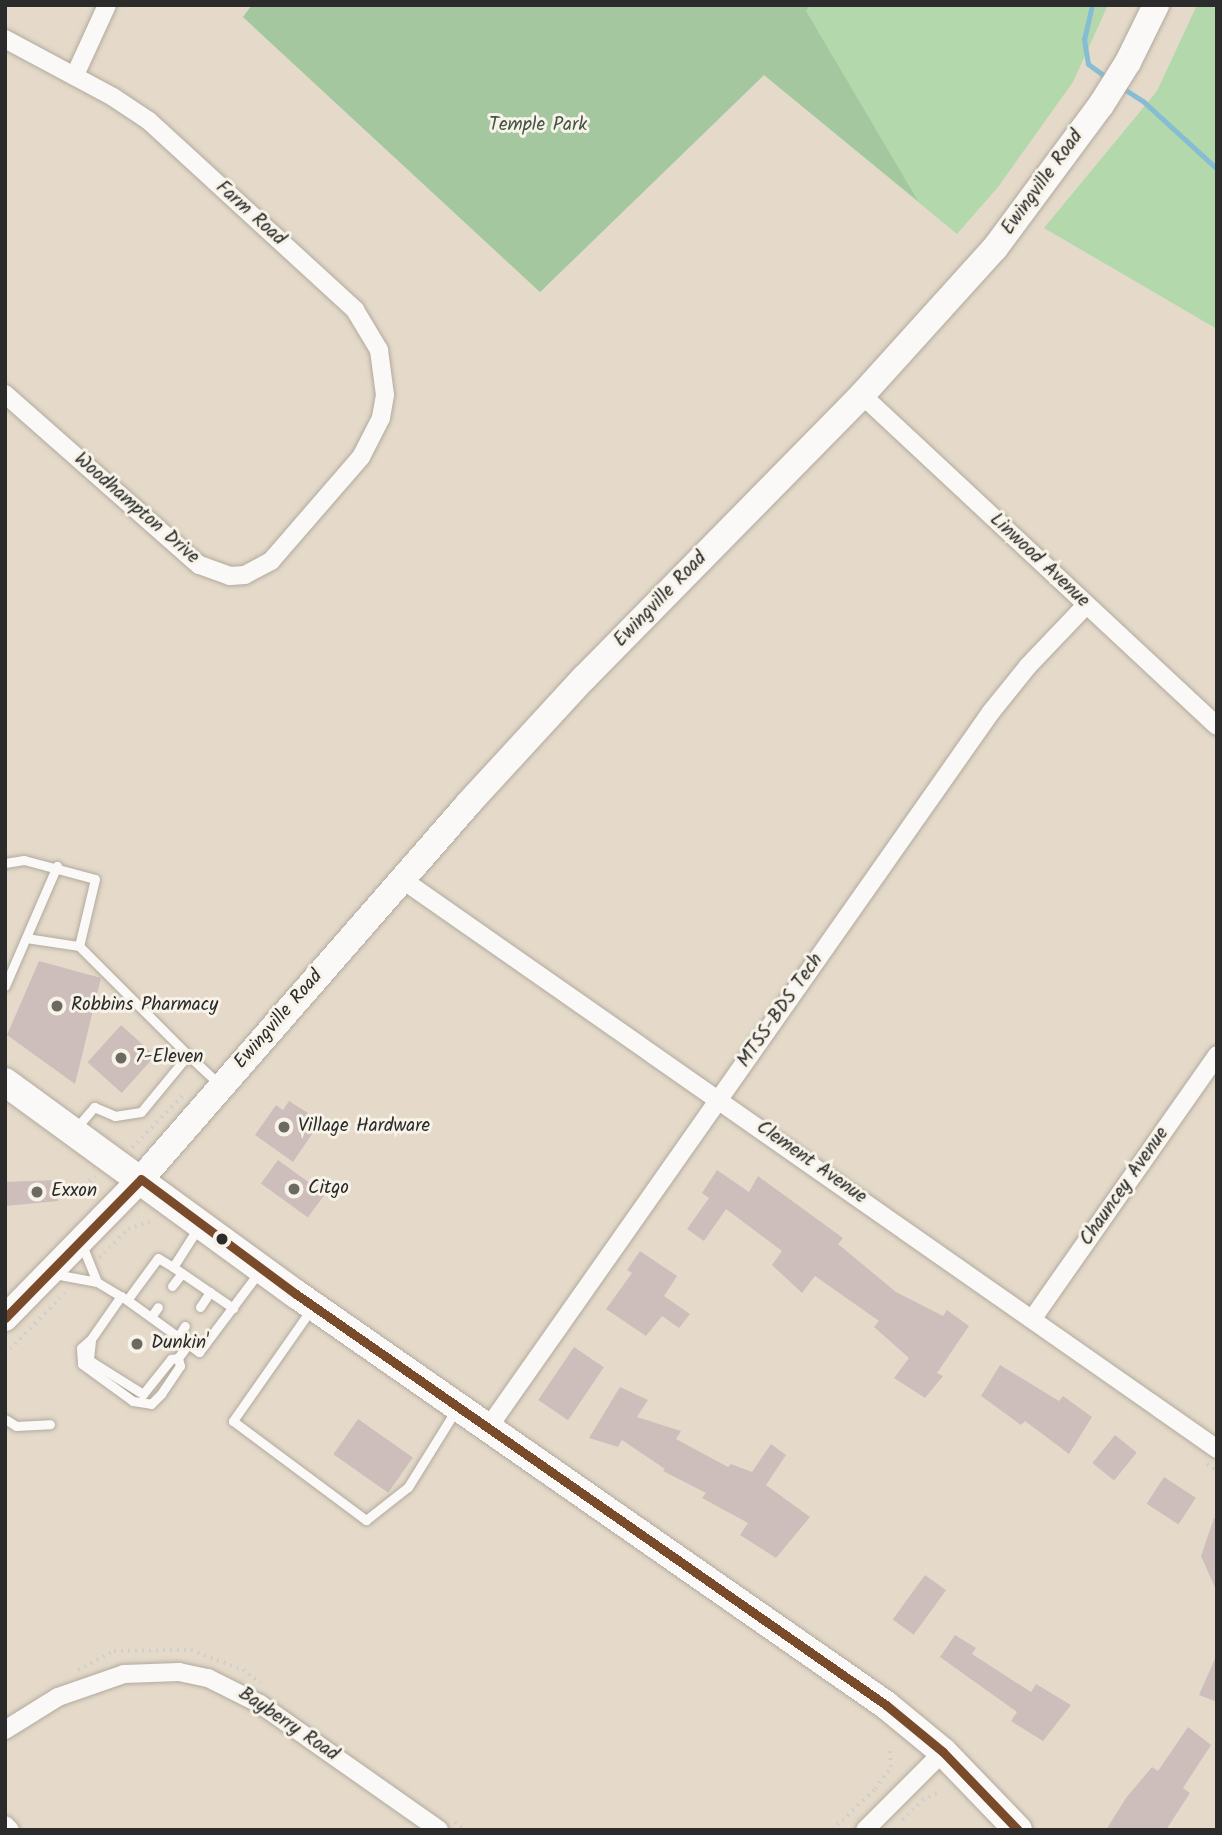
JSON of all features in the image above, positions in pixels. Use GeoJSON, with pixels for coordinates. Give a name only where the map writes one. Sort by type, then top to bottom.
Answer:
{"type":"FeatureCollection","features":[{"type":"Feature","properties":{"kind":"main road","name":"Ewingville Road"},"geometry":{"type":"LineString","coordinates":[[7,1314],[141,1179],[584,678],[862,395],[995,248],[1101,105],[1128,62],[1156,5]]}},
{"type":"Feature","properties":{"kind":"main road"},"geometry":{"type":"LineString","coordinates":[[5,1082],[313,1306],[886,1705],[943,1752],[1018,1830]]}},
{"type":"Feature","properties":{"kind":"street"},"geometry":{"type":"LineString","coordinates":[[75,75],[107,5]]}},
{"type":"Feature","properties":{"kind":"street","name":"Farm Road"},"geometry":{"type":"LineString","coordinates":[[5,39],[75,75],[149,121],[355,310],[379,350],[386,395],[381,418],[361,457]]}},
{"type":"Feature","properties":{"kind":"street","name":"Woodhampton Drive"},"geometry":{"type":"LineString","coordinates":[[5,394],[199,565],[213,573],[245,575],[271,562],[361,457]]}},
{"type":"Feature","properties":{"kind":"street","name":"Linwood Avenue"},"geometry":{"type":"LineString","coordinates":[[862,395],[1217,726]]}},
{"type":"Feature","properties":{"kind":"street","name":"MTSS-BDS Tech"},"geometry":{"type":"LineString","coordinates":[[488,1428],[991,712],[1028,666],[1086,605]]}},
{"type":"Feature","properties":{"kind":"street","name":"Clement Avenue"},"geometry":{"type":"LineString","coordinates":[[403,880],[1217,1449]]}},
{"type":"Feature","properties":{"kind":"street","name":"Chauncey Avenue"},"geometry":{"type":"LineString","coordinates":[[1033,1318],[1217,1055]]}},
{"type":"Feature","properties":{"kind":"street","name":"Bayberry Road"},"geometry":{"type":"LineString","coordinates":[[5,1730],[58,1697],[124,1674],[179,1672],[208,1678],[237,1690],[260,1704],[439,1830]]}},
{"type":"Feature","properties":{"kind":"street"},"geometry":{"type":"LineString","coordinates":[[864,1830],[943,1752]]}},
{"type":"Feature","properties":{"kind":"street"},"geometry":{"type":"LineString","coordinates":[[5,1825],[10,1830]]}},
{"type":"Feature","properties":{"kind":"lane"},"geometry":{"type":"LineString","coordinates":[[6,864],[24,860],[57,866],[95,878],[79,946]]}},
{"type":"Feature","properties":{"kind":"lane"},"geometry":{"type":"LineString","coordinates":[[5,986],[57,866]]}},
{"type":"Feature","properties":{"kind":"lane"},"geometry":{"type":"LineString","coordinates":[[26,938],[79,946],[222,1086]]}},
{"type":"Feature","properties":{"kind":"lane"},"geometry":{"type":"LineString","coordinates":[[73,1132],[94,1107],[115,1116],[141,1112],[188,1055]]}},
{"type":"Feature","properties":{"kind":"lane"},"geometry":{"type":"LineString","coordinates":[[172,1286],[177,1270],[201,1224]]}},
{"type":"Feature","properties":{"kind":"lane"},"geometry":{"type":"LineString","coordinates":[[80,1241],[97,1282]]}},
{"type":"Feature","properties":{"kind":"lane"},"geometry":{"type":"LineString","coordinates":[[188,1344],[178,1358],[171,1359],[143,1394],[89,1360],[91,1339],[158,1258],[233,1308]]}},
{"type":"Feature","properties":{"kind":"lane"},"geometry":{"type":"LineString","coordinates":[[49,1273],[97,1282],[199,1352],[261,1268]]}},
{"type":"Feature","properties":{"kind":"lane"},"geometry":{"type":"LineString","coordinates":[[200,1307],[210,1292]]}},
{"type":"Feature","properties":{"kind":"lane"},"geometry":{"type":"LineString","coordinates":[[313,1306],[233,1421],[366,1520],[408,1486],[458,1408]]}},
{"type":"Feature","properties":{"kind":"lane"},"geometry":{"type":"LineString","coordinates":[[151,1317],[158,1307]]}},
{"type":"Feature","properties":{"kind":"lane"},"geometry":{"type":"LineString","coordinates":[[178,1337],[185,1326]]}},
{"type":"Feature","properties":{"kind":"lane"},"geometry":{"type":"LineString","coordinates":[[5,1419],[16,1426],[50,1424]]}},
{"type":"Feature","properties":{"kind":"path"},"geometry":{"type":"LineString","coordinates":[[832,1830],[876,1789],[891,1767],[889,1747]]}},
{"type":"Feature","properties":{"kind":"path"},"geometry":{"type":"LineString","coordinates":[[896,1827],[922,1800],[939,1791]]}},
{"type":"Feature","properties":{"kind":"green space","name":"Temple Park"},"geometry":{"type":"Polygon","coordinates":[[[252,5],[1108,5],[1073,82],[998,187],[957,234],[764,75],[540,292],[243,17],[252,5]]]}},
{"type":"Feature","properties":{"kind":"green space","name":"Temple Park"},"geometry":{"type":"Polygon","coordinates":[[[252,5],[810,5],[806,11],[918,201],[764,75],[540,292],[243,17],[252,5]]]}},
{"type":"Feature","properties":{"kind":"green space"},"geometry":{"type":"Polygon","coordinates":[[[1197,5],[1217,5],[1217,329],[1044,228],[1157,91],[1197,5]]]}},
{"type":"Feature","properties":{"kind":"building","name":"Robbins Pharmacy"},"geometry":{"type":"Polygon","coordinates":[[[39,961],[101,978],[75,1084],[7,1035],[39,961]]]}},
{"type":"Feature","properties":{"kind":"building","name":"7-Eleven"},"geometry":{"type":"Polygon","coordinates":[[[121,1025],[155,1056],[122,1093],[88,1062],[121,1025]]]}},
{"type":"Feature","properties":{"kind":"building","name":"Village Hardware"},"geometry":{"type":"Polygon","coordinates":[[[289,1101],[308,1113],[301,1123],[314,1131],[293,1162],[255,1135],[276,1105],[283,1110],[289,1101]]]}},
{"type":"Feature","properties":{"kind":"building","name":"Citgo"},"geometry":{"type":"Polygon","coordinates":[[[278,1160],[325,1194],[308,1218],[261,1183],[278,1160]]]}},
{"type":"Feature","properties":{"kind":"building"},"geometry":{"type":"Polygon","coordinates":[[[717,1170],[749,1192],[758,1176],[843,1238],[838,1244],[896,1292],[943,1316],[947,1310],[969,1326],[937,1373],[943,1376],[925,1398],[894,1378],[909,1358],[874,1327],[879,1321],[815,1276],[802,1293],[772,1265],[782,1251],[726,1209],[704,1241],[687,1229],[709,1198],[702,1193],[717,1170]]]}},
{"type":"Feature","properties":{"kind":"building","name":"Exxon"},"geometry":{"type":"Polygon","coordinates":[[[56,1180],[58,1201],[5,1206],[5,1182],[56,1180]]]}},
{"type":"Feature","properties":{"kind":"building"},"geometry":{"type":"Polygon","coordinates":[[[640,1251],[677,1276],[664,1296],[690,1314],[679,1328],[662,1316],[646,1336],[606,1309],[632,1273],[627,1270],[640,1251]]]}},
{"type":"Feature","properties":{"kind":"building"},"geometry":{"type":"Polygon","coordinates":[[[574,1347],[604,1367],[568,1420],[538,1400],[574,1347]]]}},
{"type":"Feature","properties":{"kind":"building"},"geometry":{"type":"Polygon","coordinates":[[[1000,1365],[1059,1401],[1063,1396],[1092,1417],[1069,1454],[1025,1421],[1021,1425],[981,1396],[1000,1365]]]}},
{"type":"Feature","properties":{"kind":"building"},"geometry":{"type":"Polygon","coordinates":[[[620,1387],[648,1400],[637,1417],[681,1431],[676,1439],[728,1467],[731,1464],[752,1472],[771,1444],[786,1455],[766,1485],[810,1517],[776,1558],[740,1535],[748,1523],[702,1498],[706,1493],[663,1471],[665,1469],[622,1440],[618,1447],[589,1438],[620,1387]]]}},
{"type":"Feature","properties":{"kind":"building"},"geometry":{"type":"Polygon","coordinates":[[[358,1419],[413,1457],[388,1493],[333,1454],[358,1419]]]}},
{"type":"Feature","properties":{"kind":"building"},"geometry":{"type":"Polygon","coordinates":[[[1115,1435],[1137,1453],[1114,1481],[1092,1463],[1115,1435]]]}},
{"type":"Feature","properties":{"kind":"building"},"geometry":{"type":"Polygon","coordinates":[[[1164,1477],[1196,1498],[1178,1525],[1147,1504],[1164,1477]]]}},
{"type":"Feature","properties":{"kind":"building"},"geometry":{"type":"Polygon","coordinates":[[[1214,1518],[1217,1518],[1217,1592],[1201,1556],[1214,1518]]]}},
{"type":"Feature","properties":{"kind":"building"},"geometry":{"type":"Polygon","coordinates":[[[925,1575],[946,1590],[914,1635],[893,1619],[925,1575]]]}},
{"type":"Feature","properties":{"kind":"building"},"geometry":{"type":"Polygon","coordinates":[[[955,1635],[976,1648],[972,1654],[1031,1692],[1036,1684],[1071,1705],[1043,1741],[1011,1721],[1017,1712],[940,1657],[955,1635]]]}},
{"type":"Feature","properties":{"kind":"building"},"geometry":{"type":"Polygon","coordinates":[[[1217,1654],[1217,1702],[1199,1695],[1217,1654]]]}},
{"type":"Feature","properties":{"kind":"building"},"geometry":{"type":"Polygon","coordinates":[[[1188,1727],[1211,1745],[1183,1788],[1190,1793],[1166,1830],[1106,1830],[1126,1798],[1152,1767],[1158,1771],[1188,1727]]]}},
{"type":"Feature","properties":{"kind":"waterway"},"geometry":{"type":"LineString","coordinates":[[1092,5],[1084,39],[1088,64],[1110,80]]}},
{"type":"Feature","properties":{"kind":"waterway"},"geometry":{"type":"LineString","coordinates":[[1121,87],[1144,102],[1217,169]]}},
{"type":"Feature","properties":{"kind":"transit line"},"geometry":{"type":"LineString","coordinates":[[5,1318],[141,1179],[296,1294],[886,1705],[943,1752],[1018,1830]]}},
{"type":"Feature","properties":{"kind":"place","name":"Robbins Pharmacy"},"geometry":{"type":"Point","coordinates":[57,1006]}},
{"type":"Feature","properties":{"kind":"place","name":"7-Eleven"},"geometry":{"type":"Point","coordinates":[121,1058]}},
{"type":"Feature","properties":{"kind":"place","name":"Village Hardware"},"geometry":{"type":"Point","coordinates":[284,1127]}},
{"type":"Feature","properties":{"kind":"place","name":"Citgo"},"geometry":{"type":"Point","coordinates":[294,1189]}},
{"type":"Feature","properties":{"kind":"place","name":"Exxon"},"geometry":{"type":"Point","coordinates":[37,1192]}},
{"type":"Feature","properties":{"kind":"place","name":"Dunkin'"},"geometry":{"type":"Point","coordinates":[137,1344]}}]}
